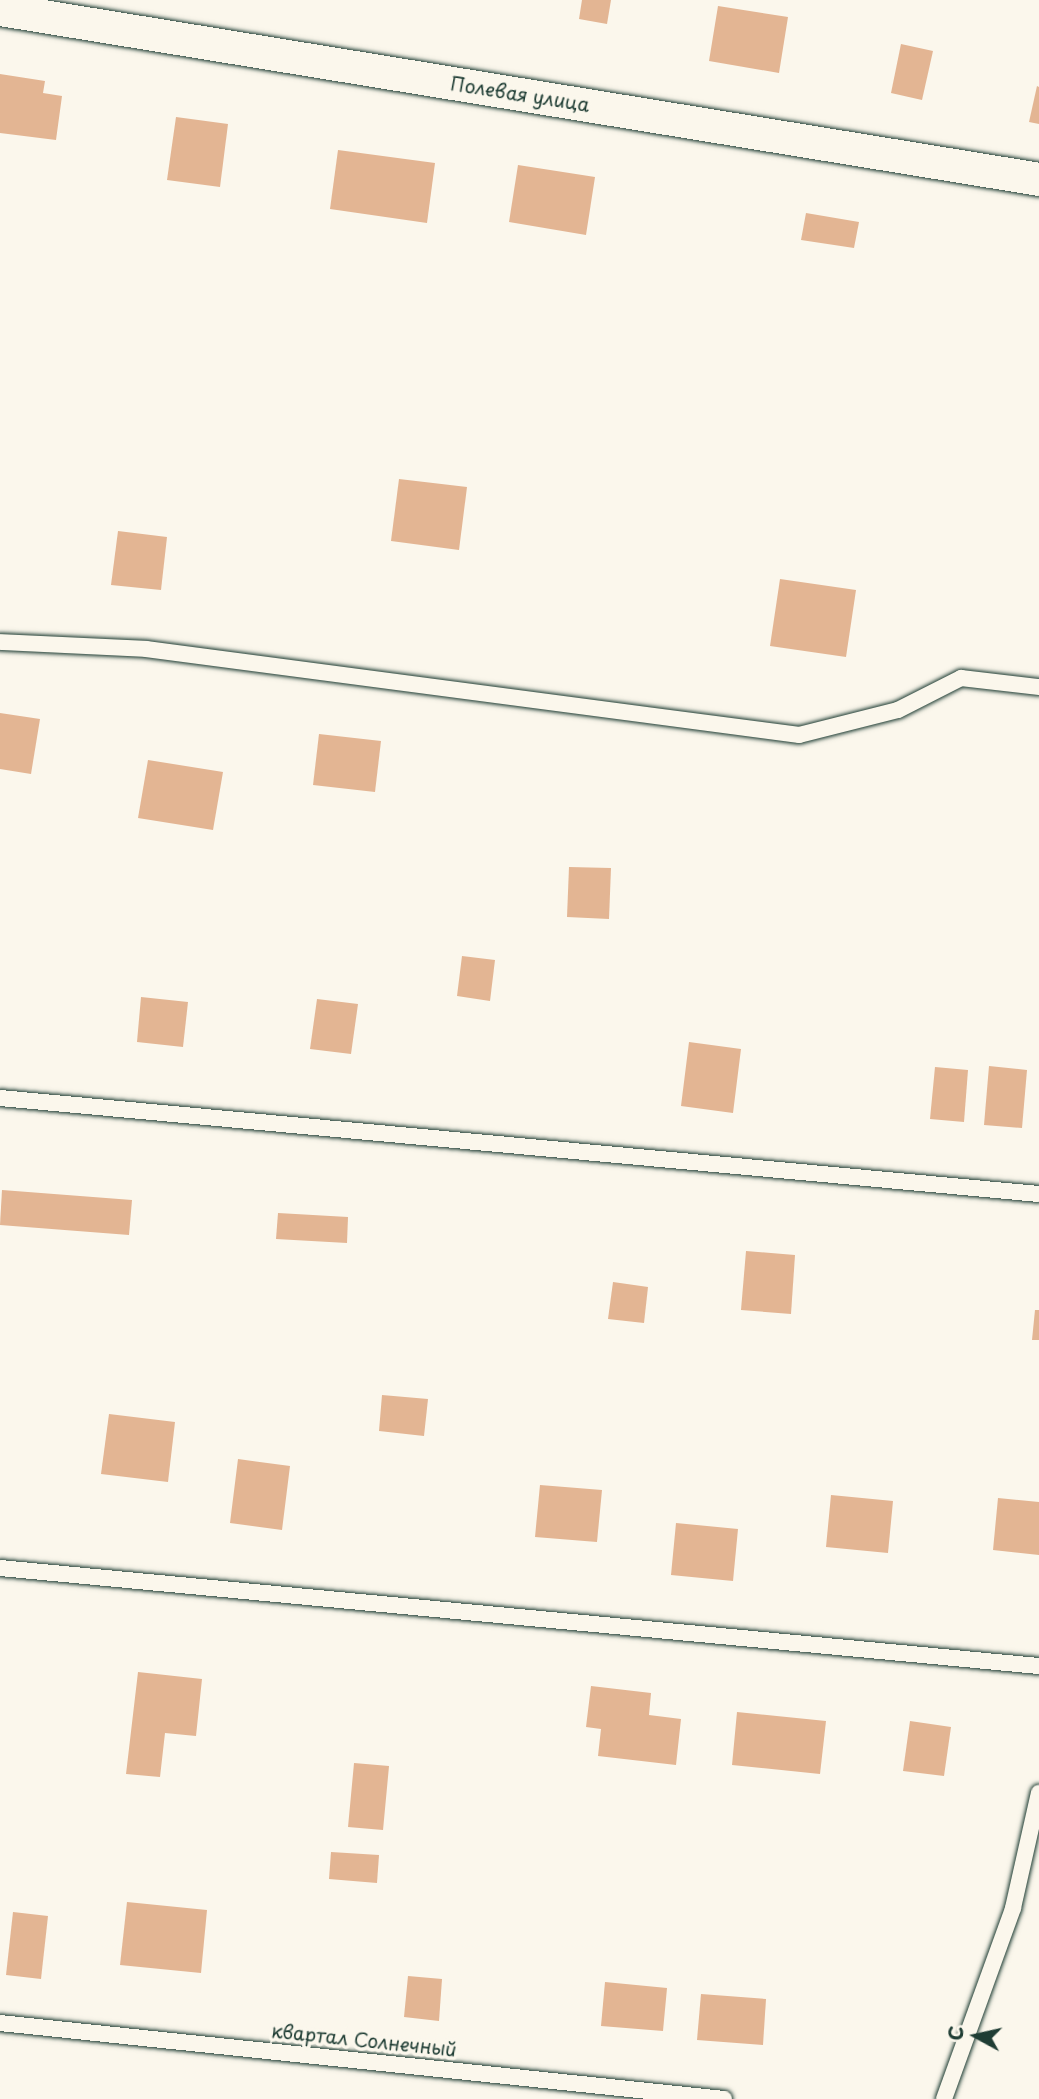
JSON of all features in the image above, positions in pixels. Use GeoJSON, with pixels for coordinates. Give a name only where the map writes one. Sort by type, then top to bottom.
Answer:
{"type":"FeatureCollection","features":[{"type":"Feature","properties":{"kind":"street","name":"Полевая улица"},"geometry":{"type":"LineString","coordinates":[[0,9],[1039,179]]}},
{"type":"Feature","properties":{"kind":"lane"},"geometry":{"type":"LineString","coordinates":[[0,642],[146,649],[799,735],[898,710],[961,678],[1039,687]]}},
{"type":"Feature","properties":{"kind":"lane"},"geometry":{"type":"LineString","coordinates":[[0,1098],[1039,1194]]}},
{"type":"Feature","properties":{"kind":"lane"},"geometry":{"type":"LineString","coordinates":[[0,1568],[1039,1666]]}},
{"type":"Feature","properties":{"kind":"lane"},"geometry":{"type":"LineString","coordinates":[[944,2099],[1013,1908],[1039,1793]]}},
{"type":"Feature","properties":{"kind":"lane","name":"квартал Солнечный"},"geometry":{"type":"LineString","coordinates":[[0,2023],[724,2099]]}},
{"type":"Feature","properties":{"kind":"building"},"geometry":{"type":"Polygon","coordinates":[[[582,0],[611,0],[607,24],[579,19],[582,0]]]}},
{"type":"Feature","properties":{"kind":"building"},"geometry":{"type":"Polygon","coordinates":[[[718,6],[788,17],[779,73],[709,61],[718,6]]]}},
{"type":"Feature","properties":{"kind":"building"},"geometry":{"type":"Polygon","coordinates":[[[901,44],[933,51],[922,100],[891,93],[901,44]]]}},
{"type":"Feature","properties":{"kind":"building"},"geometry":{"type":"Polygon","coordinates":[[[0,74],[45,81],[43,93],[62,96],[56,140],[0,133],[0,74]]]}},
{"type":"Feature","properties":{"kind":"building"},"geometry":{"type":"Polygon","coordinates":[[[1037,86],[1039,87],[1039,124],[1029,122],[1037,86]]]}},
{"type":"Feature","properties":{"kind":"building"},"geometry":{"type":"Polygon","coordinates":[[[176,117],[228,124],[220,187],[167,180],[176,117]]]}},
{"type":"Feature","properties":{"kind":"building"},"geometry":{"type":"Polygon","coordinates":[[[338,150],[435,163],[427,223],[330,209],[338,150]]]}},
{"type":"Feature","properties":{"kind":"building"},"geometry":{"type":"Polygon","coordinates":[[[518,165],[595,177],[586,235],[509,222],[518,165]]]}},
{"type":"Feature","properties":{"kind":"building"},"geometry":{"type":"Polygon","coordinates":[[[806,213],[859,222],[854,248],[801,240],[806,213]]]}},
{"type":"Feature","properties":{"kind":"building"},"geometry":{"type":"Polygon","coordinates":[[[399,479],[467,487],[459,550],[391,541],[399,479]]]}},
{"type":"Feature","properties":{"kind":"building"},"geometry":{"type":"Polygon","coordinates":[[[118,531],[167,537],[161,590],[111,585],[118,531]]]}},
{"type":"Feature","properties":{"kind":"building"},"geometry":{"type":"Polygon","coordinates":[[[780,579],[856,590],[846,657],[770,646],[780,579]]]}},
{"type":"Feature","properties":{"kind":"building"},"geometry":{"type":"Polygon","coordinates":[[[0,713],[40,719],[31,774],[0,769],[0,713]]]}},
{"type":"Feature","properties":{"kind":"building"},"geometry":{"type":"Polygon","coordinates":[[[319,734],[381,741],[375,792],[313,785],[319,734]]]}},
{"type":"Feature","properties":{"kind":"building"},"geometry":{"type":"Polygon","coordinates":[[[148,760],[223,772],[213,830],[138,818],[148,760]]]}},
{"type":"Feature","properties":{"kind":"building"},"geometry":{"type":"Polygon","coordinates":[[[569,867],[611,868],[609,919],[567,917],[569,867]]]}},
{"type":"Feature","properties":{"kind":"building"},"geometry":{"type":"Polygon","coordinates":[[[462,956],[495,960],[490,1001],[457,996],[462,956]]]}},
{"type":"Feature","properties":{"kind":"building"},"geometry":{"type":"Polygon","coordinates":[[[141,997],[188,1002],[183,1047],[137,1042],[141,997]]]}},
{"type":"Feature","properties":{"kind":"building"},"geometry":{"type":"Polygon","coordinates":[[[317,999],[358,1004],[351,1054],[310,1049],[317,999]]]}},
{"type":"Feature","properties":{"kind":"building"},"geometry":{"type":"Polygon","coordinates":[[[689,1042],[741,1049],[733,1113],[681,1106],[689,1042]]]}},
{"type":"Feature","properties":{"kind":"building"},"geometry":{"type":"Polygon","coordinates":[[[989,1066],[1027,1070],[1022,1128],[984,1125],[989,1066]]]}},
{"type":"Feature","properties":{"kind":"building"},"geometry":{"type":"Polygon","coordinates":[[[935,1067],[968,1070],[964,1122],[930,1119],[935,1067]]]}},
{"type":"Feature","properties":{"kind":"building"},"geometry":{"type":"Polygon","coordinates":[[[2,1190],[132,1200],[129,1235],[0,1225],[2,1190]]]}},
{"type":"Feature","properties":{"kind":"building"},"geometry":{"type":"Polygon","coordinates":[[[278,1213],[348,1217],[347,1243],[276,1239],[278,1213]]]}},
{"type":"Feature","properties":{"kind":"building"},"geometry":{"type":"Polygon","coordinates":[[[746,1251],[795,1255],[791,1314],[741,1310],[746,1251]]]}},
{"type":"Feature","properties":{"kind":"building"},"geometry":{"type":"Polygon","coordinates":[[[613,1282],[648,1287],[644,1323],[608,1319],[613,1282]]]}},
{"type":"Feature","properties":{"kind":"building"},"geometry":{"type":"Polygon","coordinates":[[[1035,1310],[1039,1310],[1039,1340],[1032,1340],[1035,1310]]]}},
{"type":"Feature","properties":{"kind":"building"},"geometry":{"type":"Polygon","coordinates":[[[382,1395],[428,1399],[424,1436],[379,1431],[382,1395]]]}},
{"type":"Feature","properties":{"kind":"building"},"geometry":{"type":"Polygon","coordinates":[[[109,1414],[175,1422],[168,1482],[101,1474],[109,1414]]]}},
{"type":"Feature","properties":{"kind":"building"},"geometry":{"type":"Polygon","coordinates":[[[238,1459],[290,1466],[282,1530],[230,1523],[238,1459]]]}},
{"type":"Feature","properties":{"kind":"building"},"geometry":{"type":"Polygon","coordinates":[[[540,1485],[602,1490],[597,1542],[535,1537],[540,1485]]]}},
{"type":"Feature","properties":{"kind":"building"},"geometry":{"type":"Polygon","coordinates":[[[831,1495],[893,1501],[888,1553],[826,1547],[831,1495]]]}},
{"type":"Feature","properties":{"kind":"building"},"geometry":{"type":"Polygon","coordinates":[[[998,1498],[1039,1502],[1039,1555],[993,1550],[998,1498]]]}},
{"type":"Feature","properties":{"kind":"building"},"geometry":{"type":"Polygon","coordinates":[[[676,1523],[738,1529],[733,1581],[671,1575],[676,1523]]]}},
{"type":"Feature","properties":{"kind":"building"},"geometry":{"type":"Polygon","coordinates":[[[138,1672],[202,1679],[196,1736],[165,1733],[160,1777],[126,1774],[138,1672]]]}},
{"type":"Feature","properties":{"kind":"building"},"geometry":{"type":"Polygon","coordinates":[[[591,1686],[651,1693],[649,1715],[681,1719],[676,1765],[598,1756],[601,1729],[586,1727],[591,1686]]]}},
{"type":"Feature","properties":{"kind":"building"},"geometry":{"type":"Polygon","coordinates":[[[737,1712],[826,1721],[820,1774],[732,1765],[737,1712]]]}},
{"type":"Feature","properties":{"kind":"building"},"geometry":{"type":"Polygon","coordinates":[[[910,1721],[951,1727],[944,1776],[903,1771],[910,1721]]]}},
{"type":"Feature","properties":{"kind":"building"},"geometry":{"type":"Polygon","coordinates":[[[354,1763],[389,1766],[383,1830],[348,1827],[354,1763]]]}},
{"type":"Feature","properties":{"kind":"building"},"geometry":{"type":"Polygon","coordinates":[[[331,1852],[379,1855],[377,1883],[329,1879],[331,1852]]]}},
{"type":"Feature","properties":{"kind":"building"},"geometry":{"type":"Polygon","coordinates":[[[127,1902],[207,1910],[201,1973],[120,1965],[127,1902]]]}},
{"type":"Feature","properties":{"kind":"building"},"geometry":{"type":"Polygon","coordinates":[[[13,1912],[48,1916],[41,1979],[6,1975],[13,1912]]]}},
{"type":"Feature","properties":{"kind":"building"},"geometry":{"type":"Polygon","coordinates":[[[408,1976],[442,1979],[439,2021],[404,2017],[408,1976]]]}},
{"type":"Feature","properties":{"kind":"building"},"geometry":{"type":"Polygon","coordinates":[[[605,1982],[667,1988],[663,2031],[601,2026],[605,1982]]]}},
{"type":"Feature","properties":{"kind":"building"},"geometry":{"type":"Polygon","coordinates":[[[701,1994],[766,1999],[763,2045],[697,2040],[701,1994]]]}}]}
